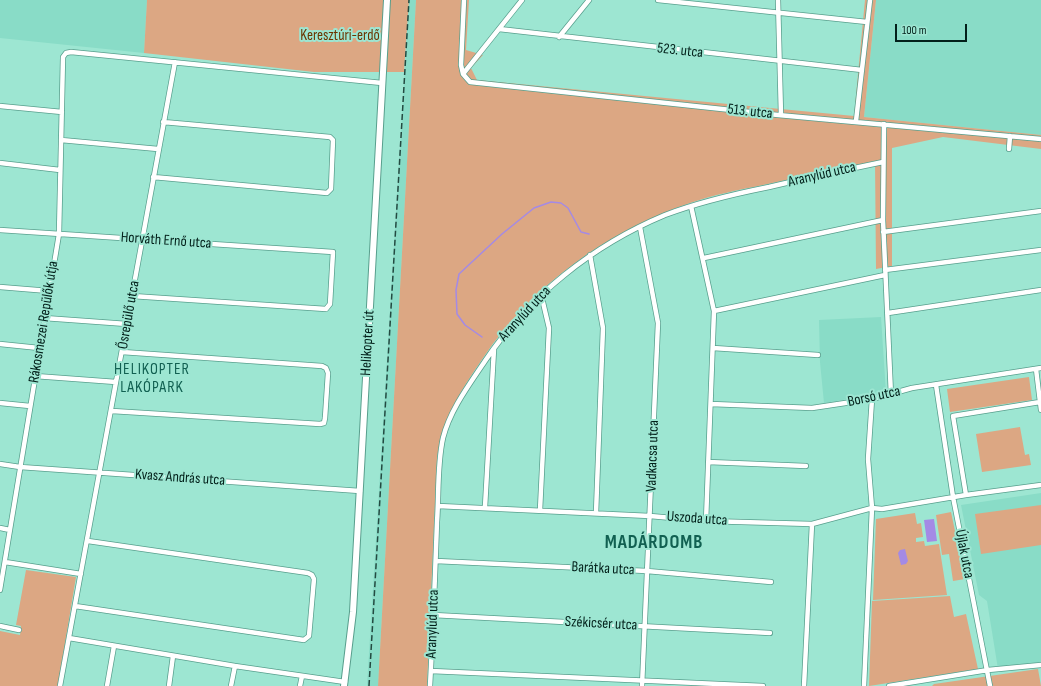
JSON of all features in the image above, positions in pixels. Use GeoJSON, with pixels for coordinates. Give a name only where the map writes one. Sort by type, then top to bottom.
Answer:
{"type":"FeatureCollection","features":[{"type":"Feature","properties":{"kind":"street","name":"Helikopter út"},"geometry":{"type":"LineString","coordinates":[[344,684],[353,612],[387,0]]}},
{"type":"Feature","properties":{"kind":"street"},"geometry":{"type":"LineString","coordinates":[[463,74],[461,65],[464,0]]}},
{"type":"Feature","properties":{"kind":"street"},"geometry":{"type":"LineString","coordinates":[[463,74],[522,0]]}},
{"type":"Feature","properties":{"kind":"street"},"geometry":{"type":"LineString","coordinates":[[558,37],[589,0]]}},
{"type":"Feature","properties":{"kind":"street"},"geometry":{"type":"LineString","coordinates":[[658,0],[778,14],[867,22]]}},
{"type":"Feature","properties":{"kind":"street"},"geometry":{"type":"LineString","coordinates":[[778,0],[781,115]]}},
{"type":"Feature","properties":{"kind":"street"},"geometry":{"type":"LineString","coordinates":[[856,121],[870,0]]}},
{"type":"Feature","properties":{"kind":"street","name":"523. utca"},"geometry":{"type":"LineString","coordinates":[[499,29],[558,37],[862,70]]}},
{"type":"Feature","properties":{"kind":"street","name":"Rákosmezei Repülők útja"},"geometry":{"type":"LineString","coordinates":[[0,590],[59,234],[63,57],[66,53],[71,52],[175,62]]}},
{"type":"Feature","properties":{"kind":"street"},"geometry":{"type":"LineString","coordinates":[[175,62],[382,83]]}},
{"type":"Feature","properties":{"kind":"street","name":"Ősrepülő utca"},"geometry":{"type":"LineString","coordinates":[[60,686],[88,541],[175,62]]}},
{"type":"Feature","properties":{"kind":"street","name":"513. utca"},"geometry":{"type":"LineString","coordinates":[[463,74],[470,82],[479,84],[781,115],[1041,139]]}},
{"type":"Feature","properties":{"kind":"street"},"geometry":{"type":"LineString","coordinates":[[0,106],[62,112]]}},
{"type":"Feature","properties":{"kind":"street"},"geometry":{"type":"LineString","coordinates":[[153,177],[327,193],[331,189],[333,140],[330,137],[163,122]]}},
{"type":"Feature","properties":{"kind":"street"},"geometry":{"type":"LineString","coordinates":[[884,124],[883,232],[891,395]]}},
{"type":"Feature","properties":{"kind":"street"},"geometry":{"type":"LineString","coordinates":[[1009,149],[1010,136]]}},
{"type":"Feature","properties":{"kind":"street"},"geometry":{"type":"LineString","coordinates":[[61,140],[158,149]]}},
{"type":"Feature","properties":{"kind":"street","name":"Aranylúd utca"},"geometry":{"type":"LineString","coordinates":[[430,686],[438,506],[443,440],[448,422],[465,390],[494,347],[541,294],[590,255],[640,227],[691,206],[722,197],[883,162]]}},
{"type":"Feature","properties":{"kind":"street"},"geometry":{"type":"LineString","coordinates":[[0,163],[60,170]]}},
{"type":"Feature","properties":{"kind":"street"},"geometry":{"type":"LineString","coordinates":[[691,206],[704,258],[714,311],[706,521]]}},
{"type":"Feature","properties":{"kind":"street"},"geometry":{"type":"LineString","coordinates":[[883,232],[1041,211]]}},
{"type":"Feature","properties":{"kind":"street"},"geometry":{"type":"LineString","coordinates":[[704,258],[883,220]]}},
{"type":"Feature","properties":{"kind":"street","name":"Vadkacsa utca"},"geometry":{"type":"LineString","coordinates":[[640,227],[658,323],[642,684]]}},
{"type":"Feature","properties":{"kind":"street","name":"Horváth Ernő utca"},"geometry":{"type":"LineString","coordinates":[[0,230],[333,252],[330,304],[326,309],[132,296]]}},
{"type":"Feature","properties":{"kind":"street"},"geometry":{"type":"LineString","coordinates":[[714,311],[885,272],[1041,250]]}},
{"type":"Feature","properties":{"kind":"street"},"geometry":{"type":"LineString","coordinates":[[590,255],[603,328],[596,513]]}},
{"type":"Feature","properties":{"kind":"street"},"geometry":{"type":"LineString","coordinates":[[0,287],[49,291]]}},
{"type":"Feature","properties":{"kind":"street"},"geometry":{"type":"LineString","coordinates":[[888,314],[1041,290]]}},
{"type":"Feature","properties":{"kind":"street"},"geometry":{"type":"LineString","coordinates":[[540,510],[549,328],[541,294]]}},
{"type":"Feature","properties":{"kind":"street"},"geometry":{"type":"LineString","coordinates":[[44,318],[127,324]]}},
{"type":"Feature","properties":{"kind":"street"},"geometry":{"type":"LineString","coordinates":[[0,344],[39,348]]}},
{"type":"Feature","properties":{"kind":"street"},"geometry":{"type":"LineString","coordinates":[[485,508],[494,347]]}},
{"type":"Feature","properties":{"kind":"street"},"geometry":{"type":"LineString","coordinates":[[713,348],[818,355]]}},
{"type":"Feature","properties":{"kind":"street"},"geometry":{"type":"LineString","coordinates":[[112,410],[320,424],[324,423],[325,418],[328,373],[326,368],[322,366],[122,352]]}},
{"type":"Feature","properties":{"kind":"street","name":"Borsó utca"},"geometry":{"type":"LineString","coordinates":[[711,404],[812,408],[872,399],[912,388],[1038,368],[1041,410]]}},
{"type":"Feature","properties":{"kind":"street"},"geometry":{"type":"LineString","coordinates":[[35,376],[116,382]]}},
{"type":"Feature","properties":{"kind":"street","name":"Újlak utca"},"geometry":{"type":"LineString","coordinates":[[936,385],[953,497],[990,686]]}},
{"type":"Feature","properties":{"kind":"street"},"geometry":{"type":"LineString","coordinates":[[864,686],[872,508],[868,460],[872,399]]}},
{"type":"Feature","properties":{"kind":"street"},"geometry":{"type":"LineString","coordinates":[[966,495],[953,416],[1040,402]]}},
{"type":"Feature","properties":{"kind":"street"},"geometry":{"type":"LineString","coordinates":[[0,403],[30,406]]}},
{"type":"Feature","properties":{"kind":"street"},"geometry":{"type":"LineString","coordinates":[[708,462],[806,466]]}},
{"type":"Feature","properties":{"kind":"street","name":"Kvasz András utca"},"geometry":{"type":"LineString","coordinates":[[0,464],[100,473],[360,491]]}},
{"type":"Feature","properties":{"kind":"street"},"geometry":{"type":"LineString","coordinates":[[953,497],[1041,485]]}},
{"type":"Feature","properties":{"kind":"street","name":"Uszoda utca"},"geometry":{"type":"LineString","coordinates":[[438,506],[650,516],[706,521],[812,524],[872,508],[882,509],[953,497]]}},
{"type":"Feature","properties":{"kind":"street"},"geometry":{"type":"LineString","coordinates":[[804,686],[812,524]]}},
{"type":"Feature","properties":{"kind":"street"},"geometry":{"type":"LineString","coordinates":[[0,528],[10,530]]}},
{"type":"Feature","properties":{"kind":"street"},"geometry":{"type":"LineString","coordinates":[[76,606],[304,640],[309,636],[314,579],[308,572],[88,541]]}},
{"type":"Feature","properties":{"kind":"street","name":"Barátka utca"},"geometry":{"type":"LineString","coordinates":[[436,561],[647,571],[771,582]]}},
{"type":"Feature","properties":{"kind":"street"},"geometry":{"type":"LineString","coordinates":[[4,562],[81,574]]}},
{"type":"Feature","properties":{"kind":"street","name":"Székicsér utca"},"geometry":{"type":"LineString","coordinates":[[433,615],[770,633]]}},
{"type":"Feature","properties":{"kind":"street"},"geometry":{"type":"LineString","coordinates":[[0,626],[19,630]]}},
{"type":"Feature","properties":{"kind":"street"},"geometry":{"type":"LineString","coordinates":[[70,638],[344,684]]}},
{"type":"Feature","properties":{"kind":"street"},"geometry":{"type":"LineString","coordinates":[[108,686],[114,646]]}},
{"type":"Feature","properties":{"kind":"street"},"geometry":{"type":"LineString","coordinates":[[168,686],[173,656]]}},
{"type":"Feature","properties":{"kind":"street"},"geometry":{"type":"LineString","coordinates":[[889,686],[988,670],[1041,665]]}},
{"type":"Feature","properties":{"kind":"street"},"geometry":{"type":"LineString","coordinates":[[231,686],[234,666]]}},
{"type":"Feature","properties":{"kind":"street"},"geometry":{"type":"LineString","coordinates":[[431,671],[642,684],[763,686]]}},
{"type":"Feature","properties":{"kind":"street"},"geometry":{"type":"LineString","coordinates":[[300,686],[302,676]]}},
{"type":"Feature","properties":{"kind":"street"},"geometry":{"type":"LineString","coordinates":[[924,686],[931,679]]}},
{"type":"Feature","properties":{"kind":"shaded area"},"geometry":{"type":"Polygon","coordinates":[[[0,0],[147,0],[144,53],[0,38],[0,0]]]}},
{"type":"Feature","properties":{"kind":"shaded area"},"geometry":{"type":"Polygon","coordinates":[[[409,0],[416,0],[378,686],[367,686],[409,0]]]}},
{"type":"Feature","properties":{"kind":"shaded area"},"geometry":{"type":"Polygon","coordinates":[[[876,0],[1041,0],[1041,135],[864,117],[876,0]]]}},
{"type":"Feature","properties":{"kind":"shaded area"},"geometry":{"type":"Polygon","coordinates":[[[881,317],[886,393],[824,403],[820,362],[819,320],[881,317]]]}},
{"type":"Feature","properties":{"kind":"shaded area"},"geometry":{"type":"Polygon","coordinates":[[[1041,493],[1041,662],[998,669],[987,601],[979,595],[961,505],[1041,493]]]}},
{"type":"Feature","properties":{"kind":"shaded area"},"geometry":{"type":"Polygon","coordinates":[[[934,519],[937,541],[927,542],[924,520],[934,519]]]}},
{"type":"Feature","properties":{"kind":"shaded area"},"geometry":{"type":"Polygon","coordinates":[[[905,549],[908,561],[906,564],[901,565],[898,553],[900,550],[905,549]]]}},
{"type":"Feature","properties":{"kind":"green space","name":"Keresztúri-erdő"},"geometry":{"type":"Polygon","coordinates":[[[147,0],[409,0],[404,72],[314,72],[144,53],[147,0]]]}},
{"type":"Feature","properties":{"kind":"green space"},"geometry":{"type":"Polygon","coordinates":[[[416,0],[469,0],[466,50],[483,55],[471,68],[477,80],[854,116],[865,0],[876,0],[864,117],[1041,135],[1041,149],[943,137],[892,148],[892,266],[876,269],[875,161],[726,193],[690,203],[630,229],[601,245],[548,284],[524,307],[483,358],[460,394],[444,429],[437,458],[427,686],[378,686],[416,0]]]}},
{"type":"Feature","properties":{"kind":"green space"},"geometry":{"type":"Polygon","coordinates":[[[1029,377],[1032,400],[950,412],[947,389],[1029,377]]]}},
{"type":"Feature","properties":{"kind":"green space"},"geometry":{"type":"Polygon","coordinates":[[[1020,427],[1025,455],[1029,454],[1031,465],[982,472],[976,434],[1020,427]]]}},
{"type":"Feature","properties":{"kind":"green space"},"geometry":{"type":"Polygon","coordinates":[[[1041,505],[1041,545],[981,554],[975,514],[1041,505]]]}},
{"type":"Feature","properties":{"kind":"green space"},"geometry":{"type":"Polygon","coordinates":[[[951,512],[965,579],[953,581],[949,554],[942,555],[936,515],[951,512]]]}},
{"type":"Feature","properties":{"kind":"green space"},"geometry":{"type":"Polygon","coordinates":[[[915,513],[917,524],[921,523],[923,537],[916,538],[916,542],[924,541],[925,546],[939,544],[947,595],[873,600],[876,519],[915,513]]]}},
{"type":"Feature","properties":{"kind":"green space"},"geometry":{"type":"Polygon","coordinates":[[[26,570],[76,577],[58,686],[0,686],[0,631],[20,635],[21,626],[16,625],[26,570]]]}},
{"type":"Feature","properties":{"kind":"green space"},"geometry":{"type":"Polygon","coordinates":[[[950,596],[954,617],[966,614],[978,669],[869,686],[872,601],[950,596]]]}},
{"type":"Feature","properties":{"kind":"green space"},"geometry":{"type":"Polygon","coordinates":[[[1038,669],[1041,686],[932,686],[934,684],[1038,669]]]}},
{"type":"Feature","properties":{"kind":"waterway"},"geometry":{"type":"LineString","coordinates":[[482,337],[465,325],[457,314],[456,290],[459,274],[502,234],[534,208],[551,202],[561,203],[568,208],[581,232],[589,234]]}},
{"type":"Feature","properties":{"kind":"railway"},"geometry":{"type":"LineString","coordinates":[[369,686],[409,0]]}},
{"type":"Feature","properties":{"kind":"district","name":"HELIKOPTER LAKÓPARK"},"geometry":{"type":"Point","coordinates":[152,379]}},
{"type":"Feature","properties":{"kind":"district","name":"MADÁRDOMB"},"geometry":{"type":"Point","coordinates":[654,543]}}]}
